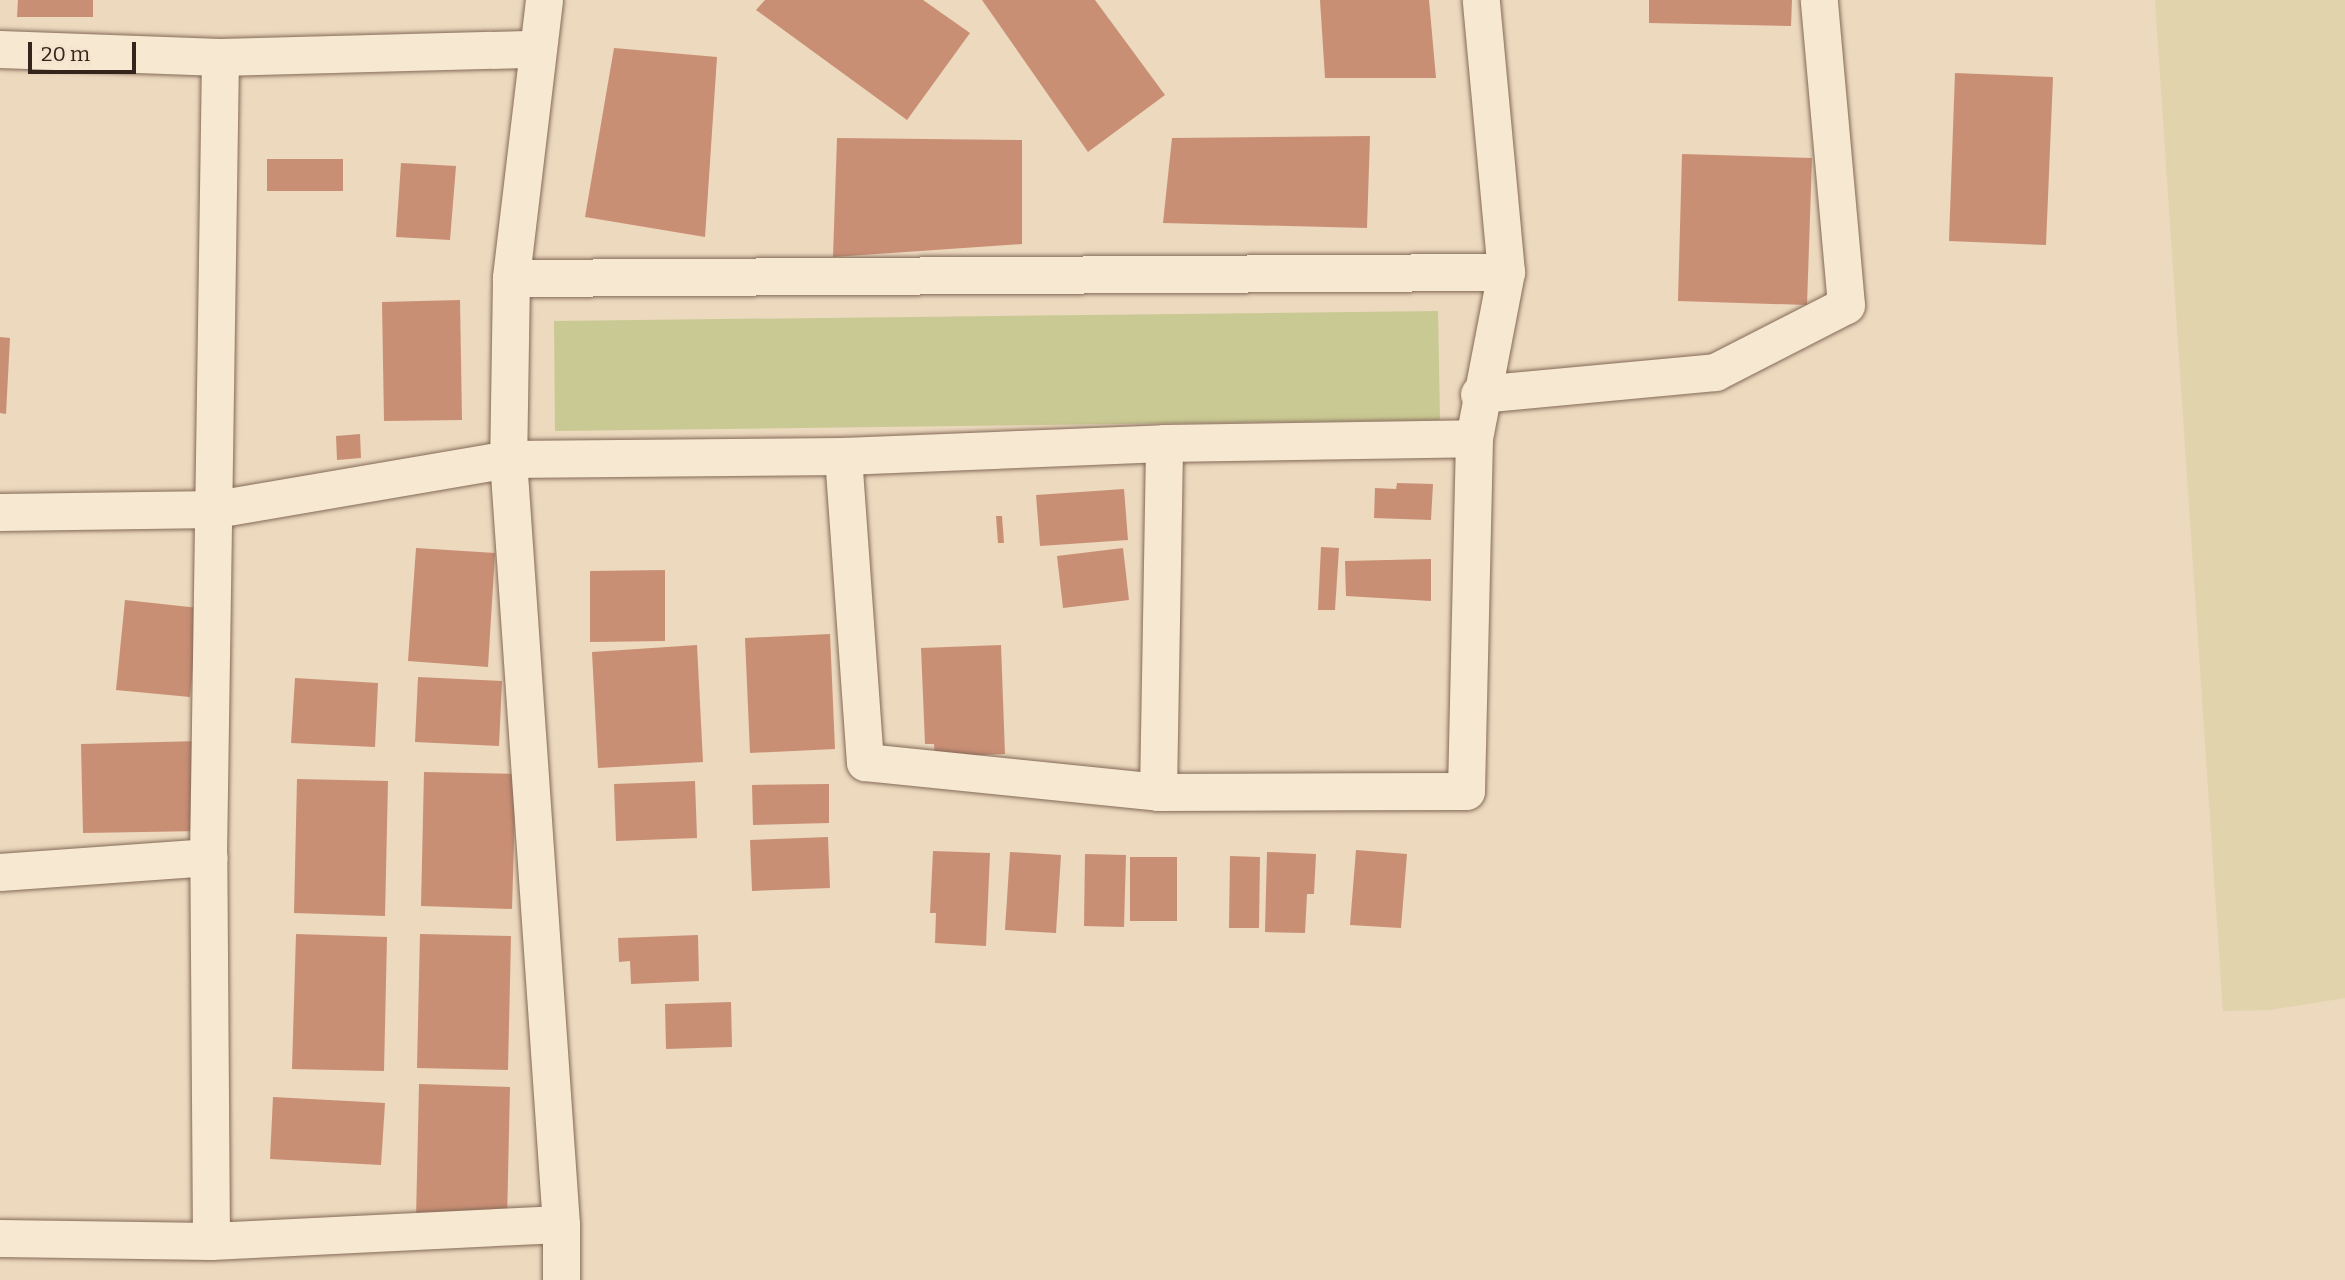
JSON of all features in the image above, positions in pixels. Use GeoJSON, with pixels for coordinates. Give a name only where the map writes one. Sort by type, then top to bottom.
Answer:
{"type":"FeatureCollection","features":[{"type":"Feature","properties":{"kind":"street"},"geometry":{"type":"LineString","coordinates":[[544,0],[536,48],[511,278],[508,459],[561,1224],[561,1280]]}},
{"type":"Feature","properties":{"kind":"street"},"geometry":{"type":"LineString","coordinates":[[842,456],[865,762],[1158,792],[1466,791],[1474,438],[1479,394],[1506,271],[1481,0]]}},
{"type":"Feature","properties":{"kind":"street"},"geometry":{"type":"LineString","coordinates":[[1479,394],[1715,372],[1846,305],[1819,0]]}},
{"type":"Feature","properties":{"kind":"street"},"geometry":{"type":"LineString","coordinates":[[0,49],[220,57],[536,48]]}},
{"type":"Feature","properties":{"kind":"street"},"geometry":{"type":"LineString","coordinates":[[211,1241],[208,857],[216,509],[220,57]]}},
{"type":"Feature","properties":{"kind":"street"},"geometry":{"type":"LineString","coordinates":[[511,278],[1506,271]]}},
{"type":"Feature","properties":{"kind":"street"},"geometry":{"type":"LineString","coordinates":[[0,512],[216,509],[508,459],[842,456],[1164,443],[1474,438]]}},
{"type":"Feature","properties":{"kind":"street"},"geometry":{"type":"LineString","coordinates":[[1158,792],[1164,443]]}},
{"type":"Feature","properties":{"kind":"street"},"geometry":{"type":"LineString","coordinates":[[0,872],[208,857]]}},
{"type":"Feature","properties":{"kind":"street"},"geometry":{"type":"LineString","coordinates":[[0,1238],[211,1241],[561,1224]]}},
{"type":"Feature","properties":{"kind":"shaded area"},"geometry":{"type":"Polygon","coordinates":[[[2155,0],[2345,0],[2345,998],[2270,1010],[2223,1011],[2155,0]]]}},
{"type":"Feature","properties":{"kind":"green space"},"geometry":{"type":"Polygon","coordinates":[[[1438,311],[1440,420],[555,431],[554,321],[1438,311]]]}},
{"type":"Feature","properties":{"kind":"building"},"geometry":{"type":"Polygon","coordinates":[[[18,0],[93,0],[93,17],[17,17],[18,0]]]}},
{"type":"Feature","properties":{"kind":"building"},"geometry":{"type":"Polygon","coordinates":[[[765,0],[923,0],[970,33],[907,120],[756,10],[765,0]]]}},
{"type":"Feature","properties":{"kind":"building"},"geometry":{"type":"Polygon","coordinates":[[[982,0],[1095,0],[1165,95],[1088,152],[982,0]]]}},
{"type":"Feature","properties":{"kind":"building"},"geometry":{"type":"Polygon","coordinates":[[[1320,0],[1429,0],[1436,78],[1325,78],[1320,0]]]}},
{"type":"Feature","properties":{"kind":"building"},"geometry":{"type":"Polygon","coordinates":[[[1649,0],[1792,0],[1791,26],[1649,23],[1649,0]]]}},
{"type":"Feature","properties":{"kind":"building"},"geometry":{"type":"Polygon","coordinates":[[[614,48],[717,57],[705,237],[585,217],[614,48]]]}},
{"type":"Feature","properties":{"kind":"building"},"geometry":{"type":"Polygon","coordinates":[[[1955,73],[2053,77],[2046,245],[1949,241],[1955,73]]]}},
{"type":"Feature","properties":{"kind":"building"},"geometry":{"type":"Polygon","coordinates":[[[1370,136],[1367,228],[1163,223],[1172,138],[1370,136]]]}},
{"type":"Feature","properties":{"kind":"building"},"geometry":{"type":"Polygon","coordinates":[[[837,138],[1022,140],[1022,244],[833,257],[837,138]]]}},
{"type":"Feature","properties":{"kind":"building"},"geometry":{"type":"Polygon","coordinates":[[[1682,154],[1812,158],[1807,305],[1678,301],[1682,154]]]}},
{"type":"Feature","properties":{"kind":"building"},"geometry":{"type":"Polygon","coordinates":[[[267,159],[343,159],[343,191],[267,191],[267,159]]]}},
{"type":"Feature","properties":{"kind":"building"},"geometry":{"type":"Polygon","coordinates":[[[401,163],[456,166],[450,240],[396,237],[401,163]]]}},
{"type":"Feature","properties":{"kind":"building"},"geometry":{"type":"Polygon","coordinates":[[[460,300],[462,420],[384,421],[382,302],[460,300]]]}},
{"type":"Feature","properties":{"kind":"building"},"geometry":{"type":"Polygon","coordinates":[[[0,337],[10,338],[6,414],[0,413],[0,337]]]}},
{"type":"Feature","properties":{"kind":"building"},"geometry":{"type":"Polygon","coordinates":[[[360,434],[361,458],[337,460],[336,436],[360,434]]]}},
{"type":"Feature","properties":{"kind":"building"},"geometry":{"type":"Polygon","coordinates":[[[1397,483],[1433,484],[1431,520],[1374,518],[1375,488],[1396,489],[1397,483]]]}},
{"type":"Feature","properties":{"kind":"building"},"geometry":{"type":"Polygon","coordinates":[[[1124,489],[1128,540],[1040,546],[1036,495],[1124,489]]]}},
{"type":"Feature","properties":{"kind":"building"},"geometry":{"type":"Polygon","coordinates":[[[996,516],[1002,516],[1004,543],[998,543],[996,516]]]}},
{"type":"Feature","properties":{"kind":"building"},"geometry":{"type":"Polygon","coordinates":[[[1321,547],[1339,548],[1335,610],[1318,610],[1321,547]]]}},
{"type":"Feature","properties":{"kind":"building"},"geometry":{"type":"Polygon","coordinates":[[[416,548],[495,553],[488,667],[408,661],[416,548]]]}},
{"type":"Feature","properties":{"kind":"building"},"geometry":{"type":"Polygon","coordinates":[[[1123,548],[1129,600],[1063,608],[1057,556],[1123,548]]]}},
{"type":"Feature","properties":{"kind":"building"},"geometry":{"type":"Polygon","coordinates":[[[1431,559],[1431,601],[1346,596],[1345,561],[1431,559]]]}},
{"type":"Feature","properties":{"kind":"building"},"geometry":{"type":"Polygon","coordinates":[[[665,570],[665,641],[590,642],[590,571],[665,570]]]}},
{"type":"Feature","properties":{"kind":"building"},"geometry":{"type":"Polygon","coordinates":[[[125,600],[199,608],[190,697],[116,690],[125,600]]]}},
{"type":"Feature","properties":{"kind":"building"},"geometry":{"type":"Polygon","coordinates":[[[830,634],[835,749],[750,753],[745,638],[830,634]]]}},
{"type":"Feature","properties":{"kind":"building"},"geometry":{"type":"Polygon","coordinates":[[[697,645],[703,762],[598,768],[592,652],[697,645]]]}},
{"type":"Feature","properties":{"kind":"building"},"geometry":{"type":"Polygon","coordinates":[[[1001,645],[1005,754],[935,757],[934,744],[925,744],[921,648],[1001,645]]]}},
{"type":"Feature","properties":{"kind":"building"},"geometry":{"type":"Polygon","coordinates":[[[418,677],[502,681],[499,746],[415,742],[418,677]]]}},
{"type":"Feature","properties":{"kind":"building"},"geometry":{"type":"Polygon","coordinates":[[[295,678],[378,683],[375,747],[291,743],[295,678]]]}},
{"type":"Feature","properties":{"kind":"building"},"geometry":{"type":"Polygon","coordinates":[[[201,741],[202,831],[83,833],[81,744],[201,741]]]}},
{"type":"Feature","properties":{"kind":"building"},"geometry":{"type":"Polygon","coordinates":[[[424,772],[516,774],[512,909],[421,906],[424,772]]]}},
{"type":"Feature","properties":{"kind":"building"},"geometry":{"type":"Polygon","coordinates":[[[297,779],[388,781],[385,916],[294,913],[297,779]]]}},
{"type":"Feature","properties":{"kind":"building"},"geometry":{"type":"Polygon","coordinates":[[[695,781],[697,838],[616,841],[614,784],[695,781]]]}},
{"type":"Feature","properties":{"kind":"building"},"geometry":{"type":"Polygon","coordinates":[[[829,784],[829,823],[753,825],[752,785],[829,784]]]}},
{"type":"Feature","properties":{"kind":"building"},"geometry":{"type":"Polygon","coordinates":[[[828,837],[830,888],[752,891],[750,840],[828,837]]]}},
{"type":"Feature","properties":{"kind":"building"},"geometry":{"type":"Polygon","coordinates":[[[1356,850],[1407,854],[1401,928],[1350,925],[1356,850]]]}},
{"type":"Feature","properties":{"kind":"building"},"geometry":{"type":"Polygon","coordinates":[[[933,851],[990,853],[986,946],[935,943],[936,913],[930,913],[933,851]]]}},
{"type":"Feature","properties":{"kind":"building"},"geometry":{"type":"Polygon","coordinates":[[[1010,852],[1061,855],[1056,933],[1005,930],[1010,852]]]}},
{"type":"Feature","properties":{"kind":"building"},"geometry":{"type":"Polygon","coordinates":[[[1267,852],[1316,854],[1314,894],[1307,894],[1305,933],[1265,932],[1267,852]]]}},
{"type":"Feature","properties":{"kind":"building"},"geometry":{"type":"Polygon","coordinates":[[[1085,854],[1126,855],[1124,927],[1084,926],[1085,854]]]}},
{"type":"Feature","properties":{"kind":"building"},"geometry":{"type":"Polygon","coordinates":[[[1230,856],[1260,857],[1259,928],[1229,928],[1230,856]]]}},
{"type":"Feature","properties":{"kind":"building"},"geometry":{"type":"Polygon","coordinates":[[[1130,857],[1177,857],[1177,921],[1130,921],[1130,857]]]}},
{"type":"Feature","properties":{"kind":"building"},"geometry":{"type":"Polygon","coordinates":[[[296,934],[387,937],[384,1071],[292,1069],[296,934]]]}},
{"type":"Feature","properties":{"kind":"building"},"geometry":{"type":"Polygon","coordinates":[[[420,934],[511,936],[508,1070],[417,1068],[420,934]]]}},
{"type":"Feature","properties":{"kind":"building"},"geometry":{"type":"Polygon","coordinates":[[[698,935],[699,981],[631,984],[630,961],[619,962],[618,938],[698,935]]]}},
{"type":"Feature","properties":{"kind":"building"},"geometry":{"type":"Polygon","coordinates":[[[731,1002],[732,1047],[666,1049],[665,1004],[731,1002]]]}},
{"type":"Feature","properties":{"kind":"building"},"geometry":{"type":"Polygon","coordinates":[[[419,1084],[510,1087],[507,1221],[416,1219],[419,1084]]]}},
{"type":"Feature","properties":{"kind":"building"},"geometry":{"type":"Polygon","coordinates":[[[273,1097],[385,1103],[381,1165],[270,1159],[273,1097]]]}}]}
